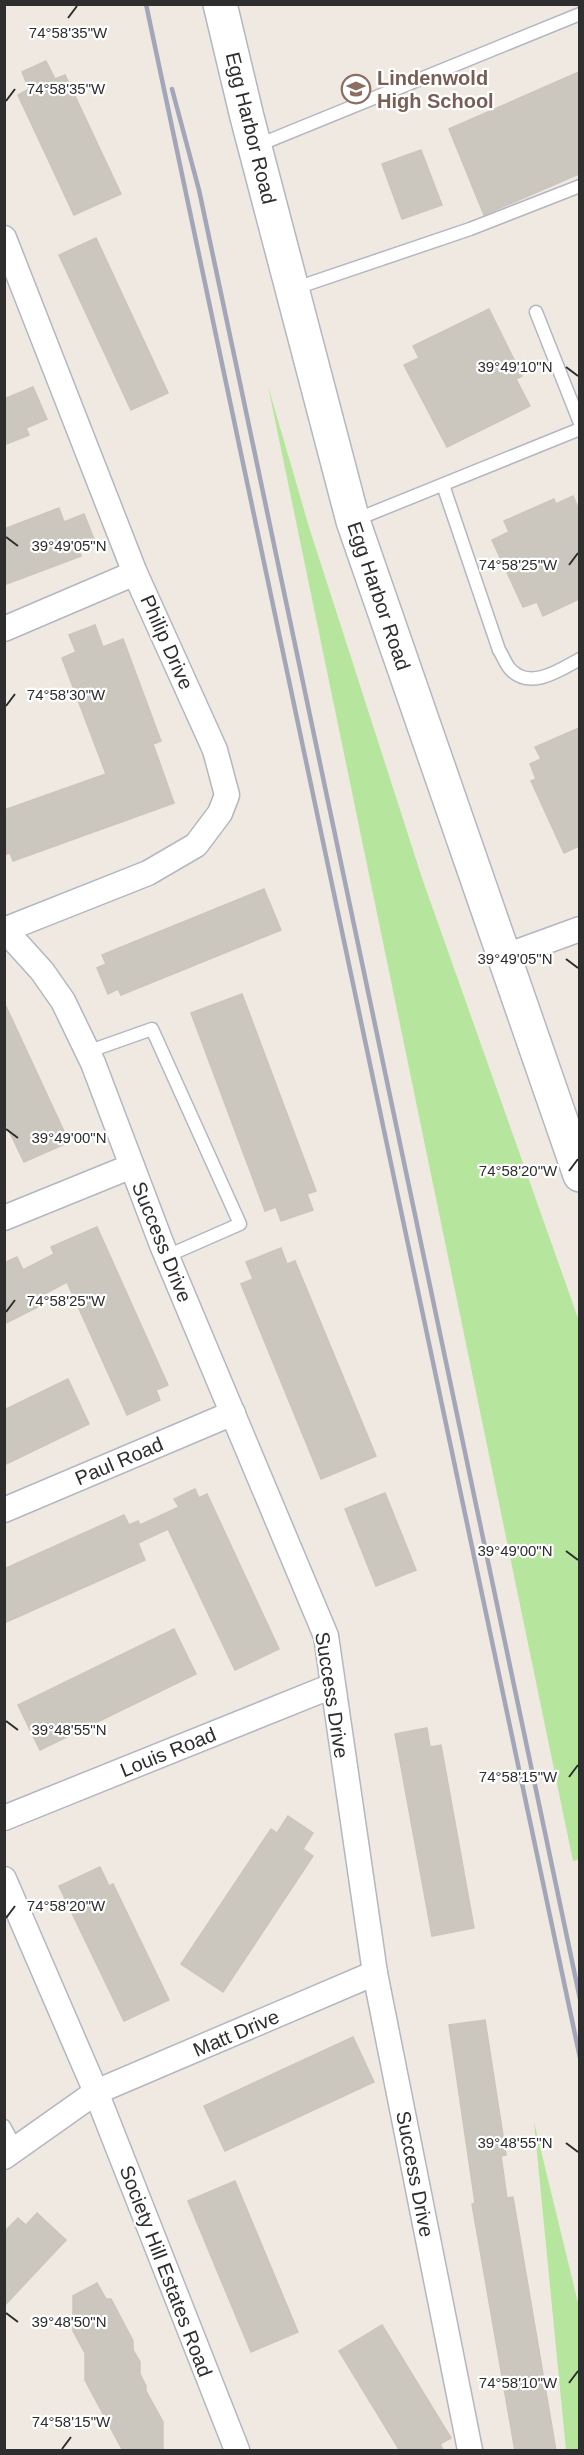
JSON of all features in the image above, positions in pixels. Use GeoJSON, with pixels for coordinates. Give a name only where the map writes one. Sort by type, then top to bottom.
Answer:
{"type":"FeatureCollection","features":[{"type":"Feature","properties":{"kind":"street","name":"Egg Harbor Road"},"geometry":{"type":"LineString","coordinates":[[220,4],[353,521],[579,1175]]}},
{"type":"Feature","properties":{"kind":"street","name":"Philip Drive"},"geometry":{"type":"LineString","coordinates":[[4,238],[14,290],[135,573],[215,750],[227,795],[220,813],[196,845],[148,873],[5,930]]}},
{"type":"Feature","properties":{"kind":"street"},"geometry":{"type":"LineString","coordinates":[[4,628],[135,573]]}},
{"type":"Feature","properties":{"kind":"street"},"geometry":{"type":"LineString","coordinates":[[503,957],[579,929]]}},
{"type":"Feature","properties":{"kind":"street","name":"Success Drive"},"geometry":{"type":"LineString","coordinates":[[5,930],[42,971],[63,1001],[87,1052],[167,1256],[326,1636],[375,1973],[470,2451]]}},
{"type":"Feature","properties":{"kind":"street"},"geometry":{"type":"LineString","coordinates":[[4,1218],[132,1166]]}},
{"type":"Feature","properties":{"kind":"street","name":"Paul Road"},"geometry":{"type":"LineString","coordinates":[[4,1510],[232,1413]]}},
{"type":"Feature","properties":{"kind":"street","name":"Louis Road"},"geometry":{"type":"LineString","coordinates":[[4,1818],[332,1686]]}},
{"type":"Feature","properties":{"kind":"street","name":"Society Hill Estates Road"},"geometry":{"type":"LineString","coordinates":[[4,1879],[9,1907],[96,2092],[237,2451]]}},
{"type":"Feature","properties":{"kind":"street","name":"Matt Drive"},"geometry":{"type":"LineString","coordinates":[[96,2092],[375,1973]]}},
{"type":"Feature","properties":{"kind":"street"},"geometry":{"type":"LineString","coordinates":[[10,2153],[96,2092]]}},
{"type":"Feature","properties":{"kind":"lane"},"geometry":{"type":"LineString","coordinates":[[255,146],[579,14]]}},
{"type":"Feature","properties":{"kind":"lane"},"geometry":{"type":"LineString","coordinates":[[292,290],[470,229],[579,186]]}},
{"type":"Feature","properties":{"kind":"lane"},"geometry":{"type":"LineString","coordinates":[[536,312],[579,423]]}},
{"type":"Feature","properties":{"kind":"lane"},"geometry":{"type":"LineString","coordinates":[[353,521],[579,429]]}},
{"type":"Feature","properties":{"kind":"lane"},"geometry":{"type":"LineString","coordinates":[[443,485],[499,650],[510,669],[520,676],[535,679],[558,671],[579,659]]}},
{"type":"Feature","properties":{"kind":"lane"},"geometry":{"type":"LineString","coordinates":[[87,1052],[152,1029],[240,1224],[167,1256]]}},
{"type":"Feature","properties":{"kind":"lane"},"geometry":{"type":"LineString","coordinates":[[4,2126],[10,2153]]}},
{"type":"Feature","properties":{"kind":"green space"},"geometry":{"type":"Polygon","coordinates":[[[268,386],[309,527],[422,878],[579,1321],[580,1859],[573,1861],[268,386]]]}},
{"type":"Feature","properties":{"kind":"green space"},"geometry":{"type":"Polygon","coordinates":[[[534,2122],[579,2307],[579,2450],[566,2450],[534,2122]]]}},
{"type":"Feature","properties":{"kind":"building"},"geometry":{"type":"Polygon","coordinates":[[[46,61],[55,79],[65,75],[121,194],[74,215],[18,95],[29,89],[22,72],[46,61]]]}},
{"type":"Feature","properties":{"kind":"building"},"geometry":{"type":"Polygon","coordinates":[[[579,72],[579,174],[484,215],[449,129],[579,72]]]}},
{"type":"Feature","properties":{"kind":"building"},"geometry":{"type":"Polygon","coordinates":[[[421,150],[442,205],[402,219],[382,164],[421,150]]]}},
{"type":"Feature","properties":{"kind":"building"},"geometry":{"type":"Polygon","coordinates":[[[96,238],[168,393],[131,410],[59,255],[96,238]]]}},
{"type":"Feature","properties":{"kind":"building"},"geometry":{"type":"Polygon","coordinates":[[[489,309],[522,376],[516,379],[530,406],[447,447],[404,365],[419,358],[413,346],[489,309]]]}},
{"type":"Feature","properties":{"kind":"building"},"geometry":{"type":"Polygon","coordinates":[[[33,387],[47,419],[26,428],[29,435],[4,445],[4,399],[33,387]]]}},
{"type":"Feature","properties":{"kind":"building"},"geometry":{"type":"Polygon","coordinates":[[[573,496],[579,510],[579,599],[543,616],[537,602],[523,607],[492,540],[509,532],[504,521],[554,499],[556,504],[573,496]]]}},
{"type":"Feature","properties":{"kind":"building"},"geometry":{"type":"Polygon","coordinates":[[[59,508],[64,522],[84,514],[94,539],[77,546],[81,556],[4,585],[4,529],[59,508]]]}},
{"type":"Feature","properties":{"kind":"building"},"geometry":{"type":"Polygon","coordinates":[[[95,625],[103,647],[123,639],[161,741],[153,744],[174,803],[13,861],[10,853],[4,855],[4,810],[106,774],[62,658],[76,652],[69,635],[95,625]]]}},
{"type":"Feature","properties":{"kind":"building"},"geometry":{"type":"Polygon","coordinates":[[[579,728],[579,846],[564,853],[531,781],[536,779],[530,764],[541,759],[535,747],[579,728]]]}},
{"type":"Feature","properties":{"kind":"building"},"geometry":{"type":"Polygon","coordinates":[[[264,889],[281,930],[121,995],[118,989],[108,994],[97,968],[106,964],[102,955],[264,889]]]}},
{"type":"Feature","properties":{"kind":"building"},"geometry":{"type":"Polygon","coordinates":[[[242,994],[316,1191],[307,1194],[313,1210],[281,1221],[276,1207],[265,1211],[191,1013],[242,994]]]}},
{"type":"Feature","properties":{"kind":"building"},"geometry":{"type":"Polygon","coordinates":[[[4,1002],[69,1142],[24,1162],[4,1120],[4,1002]]]}},
{"type":"Feature","properties":{"kind":"building"},"geometry":{"type":"Polygon","coordinates":[[[97,1227],[168,1385],[156,1390],[160,1400],[127,1415],[67,1282],[35,1299],[38,1307],[4,1324],[4,1263],[17,1257],[23,1270],[54,1254],[51,1247],[97,1227]]]}},
{"type":"Feature","properties":{"kind":"building"},"geometry":{"type":"Polygon","coordinates":[[[281,1248],[287,1264],[295,1261],[376,1456],[321,1479],[241,1284],[253,1279],[246,1262],[281,1248]]]}},
{"type":"Feature","properties":{"kind":"building"},"geometry":{"type":"Polygon","coordinates":[[[68,1379],[89,1424],[4,1465],[4,1410],[68,1379]]]}},
{"type":"Feature","properties":{"kind":"building"},"geometry":{"type":"Polygon","coordinates":[[[195,1489],[199,1498],[207,1494],[279,1649],[235,1670],[168,1529],[138,1543],[145,1560],[4,1623],[4,1569],[124,1515],[129,1525],[138,1521],[140,1525],[179,1507],[174,1499],[195,1489]]]}},
{"type":"Feature","properties":{"kind":"building"},"geometry":{"type":"Polygon","coordinates":[[[385,1493],[416,1570],[376,1586],[345,1509],[385,1493]]]}},
{"type":"Feature","properties":{"kind":"building"},"geometry":{"type":"Polygon","coordinates":[[[174,1629],[196,1674],[40,1750],[18,1705],[174,1629]]]}},
{"type":"Feature","properties":{"kind":"building"},"geometry":{"type":"Polygon","coordinates":[[[427,1728],[430,1747],[441,1745],[474,1928],[432,1936],[395,1734],[427,1728]]]}},
{"type":"Feature","properties":{"kind":"building"},"geometry":{"type":"Polygon","coordinates":[[[288,1816],[313,1833],[303,1849],[313,1856],[223,1992],[181,1964],[271,1829],[277,1833],[288,1816]]]}},
{"type":"Feature","properties":{"kind":"building"},"geometry":{"type":"Polygon","coordinates":[[[100,1867],[109,1886],[113,1884],[169,2000],[124,2021],[59,1886],[100,1867]]]}},
{"type":"Feature","properties":{"kind":"building"},"geometry":{"type":"Polygon","coordinates":[[[485,2020],[506,2155],[501,2156],[507,2198],[513,2197],[556,2451],[515,2451],[472,2204],[475,2203],[449,2025],[485,2020]]]}},
{"type":"Feature","properties":{"kind":"building"},"geometry":{"type":"Polygon","coordinates":[[[353,2037],[374,2082],[225,2151],[204,2106],[353,2037]]]}},
{"type":"Feature","properties":{"kind":"building"},"geometry":{"type":"Polygon","coordinates":[[[235,2181],[298,2332],[251,2352],[188,2201],[235,2181]]]}},
{"type":"Feature","properties":{"kind":"building"},"geometry":{"type":"Polygon","coordinates":[[[37,2213],[66,2240],[4,2306],[4,2232],[18,2218],[26,2225],[37,2213]]]}},
{"type":"Feature","properties":{"kind":"building"},"geometry":{"type":"Polygon","coordinates":[[[97,2283],[106,2299],[111,2299],[133,2341],[133,2350],[140,2362],[140,2374],[146,2391],[163,2422],[163,2451],[123,2451],[85,2380],[85,2353],[73,2331],[73,2296],[97,2283]]]}},
{"type":"Feature","properties":{"kind":"building"},"geometry":{"type":"Polygon","coordinates":[[[382,2325],[451,2438],[440,2444],[444,2451],[400,2451],[339,2351],[382,2325]]]}},
{"type":"Feature","properties":{"kind":"railway"},"geometry":{"type":"LineString","coordinates":[[146,4],[580,2058]]}},
{"type":"Feature","properties":{"kind":"railway"},"geometry":{"type":"LineString","coordinates":[[172,89],[199,190],[580,1999]]}},
{"type":"Feature","properties":{"kind":"place","name":"Lindenwold High School"},"geometry":{"type":"Point","coordinates":[356,89]}}]}
